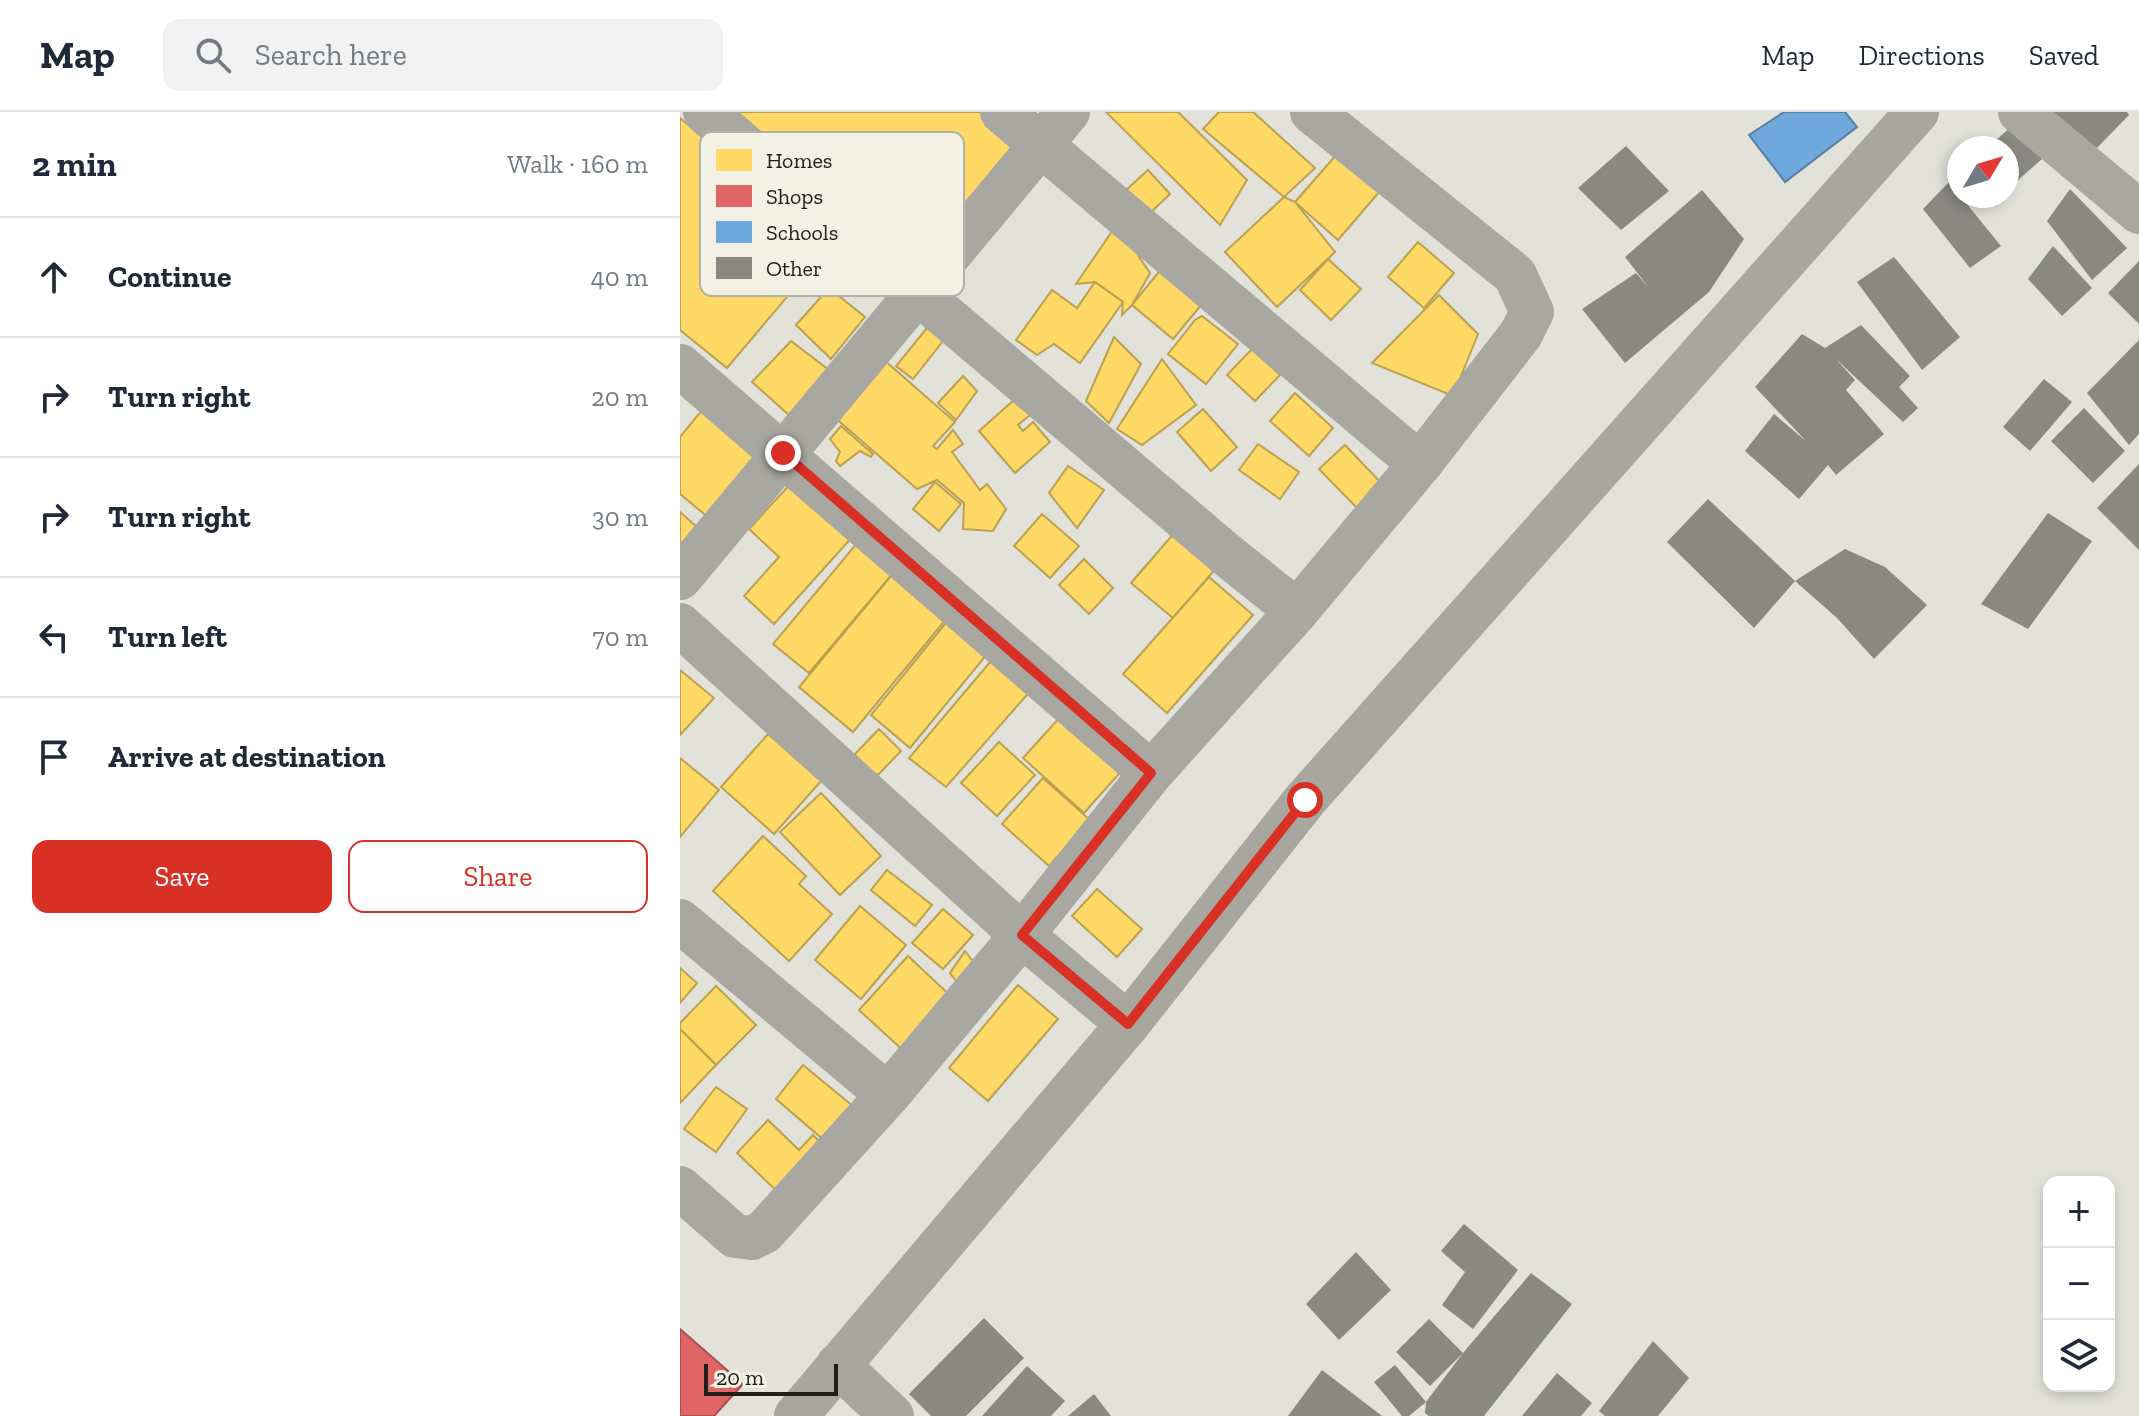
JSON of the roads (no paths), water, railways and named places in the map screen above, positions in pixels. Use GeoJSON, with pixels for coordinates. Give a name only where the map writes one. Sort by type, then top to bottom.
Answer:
{"type":"FeatureCollection","features":[{"type":"Feature","properties":{"kind":"street"},"geometry":{"type":"LineString","coordinates":[[705,112],[728,132]]}},
{"type":"Feature","properties":{"kind":"street"},"geometry":{"type":"LineString","coordinates":[[1002,112],[1420,464]]}},
{"type":"Feature","properties":{"kind":"street"},"geometry":{"type":"LineString","coordinates":[[964,238],[1068,112]]}},
{"type":"Feature","properties":{"kind":"street"},"geometry":{"type":"LineString","coordinates":[[680,1188],[735,1236],[752,1238],[764,1232],[888,1095],[1022,935],[1151,773],[1297,611],[1420,464],[1521,334],[1532,312],[1515,275],[1312,112]]}},
{"type":"Feature","properties":{"kind":"street"},"geometry":{"type":"LineString","coordinates":[[796,1416],[1128,1024],[1305,800],[1917,112]]}},
{"type":"Feature","properties":{"kind":"street"},"geometry":{"type":"LineString","coordinates":[[2020,112],[2139,212]]}},
{"type":"Feature","properties":{"kind":"street"},"geometry":{"type":"LineString","coordinates":[[680,578],[916,296]]}},
{"type":"Feature","properties":{"kind":"street"},"geometry":{"type":"LineString","coordinates":[[920,296],[1297,611]]}},
{"type":"Feature","properties":{"kind":"street"},"geometry":{"type":"LineString","coordinates":[[680,366],[1151,773]]}},
{"type":"Feature","properties":{"kind":"street"},"geometry":{"type":"LineString","coordinates":[[680,625],[1022,935],[1128,1024]]}},
{"type":"Feature","properties":{"kind":"street"},"geometry":{"type":"LineString","coordinates":[[680,921],[888,1095]]}},
{"type":"Feature","properties":{"kind":"street"},"geometry":{"type":"LineString","coordinates":[[838,1365],[892,1416]]}}]}
